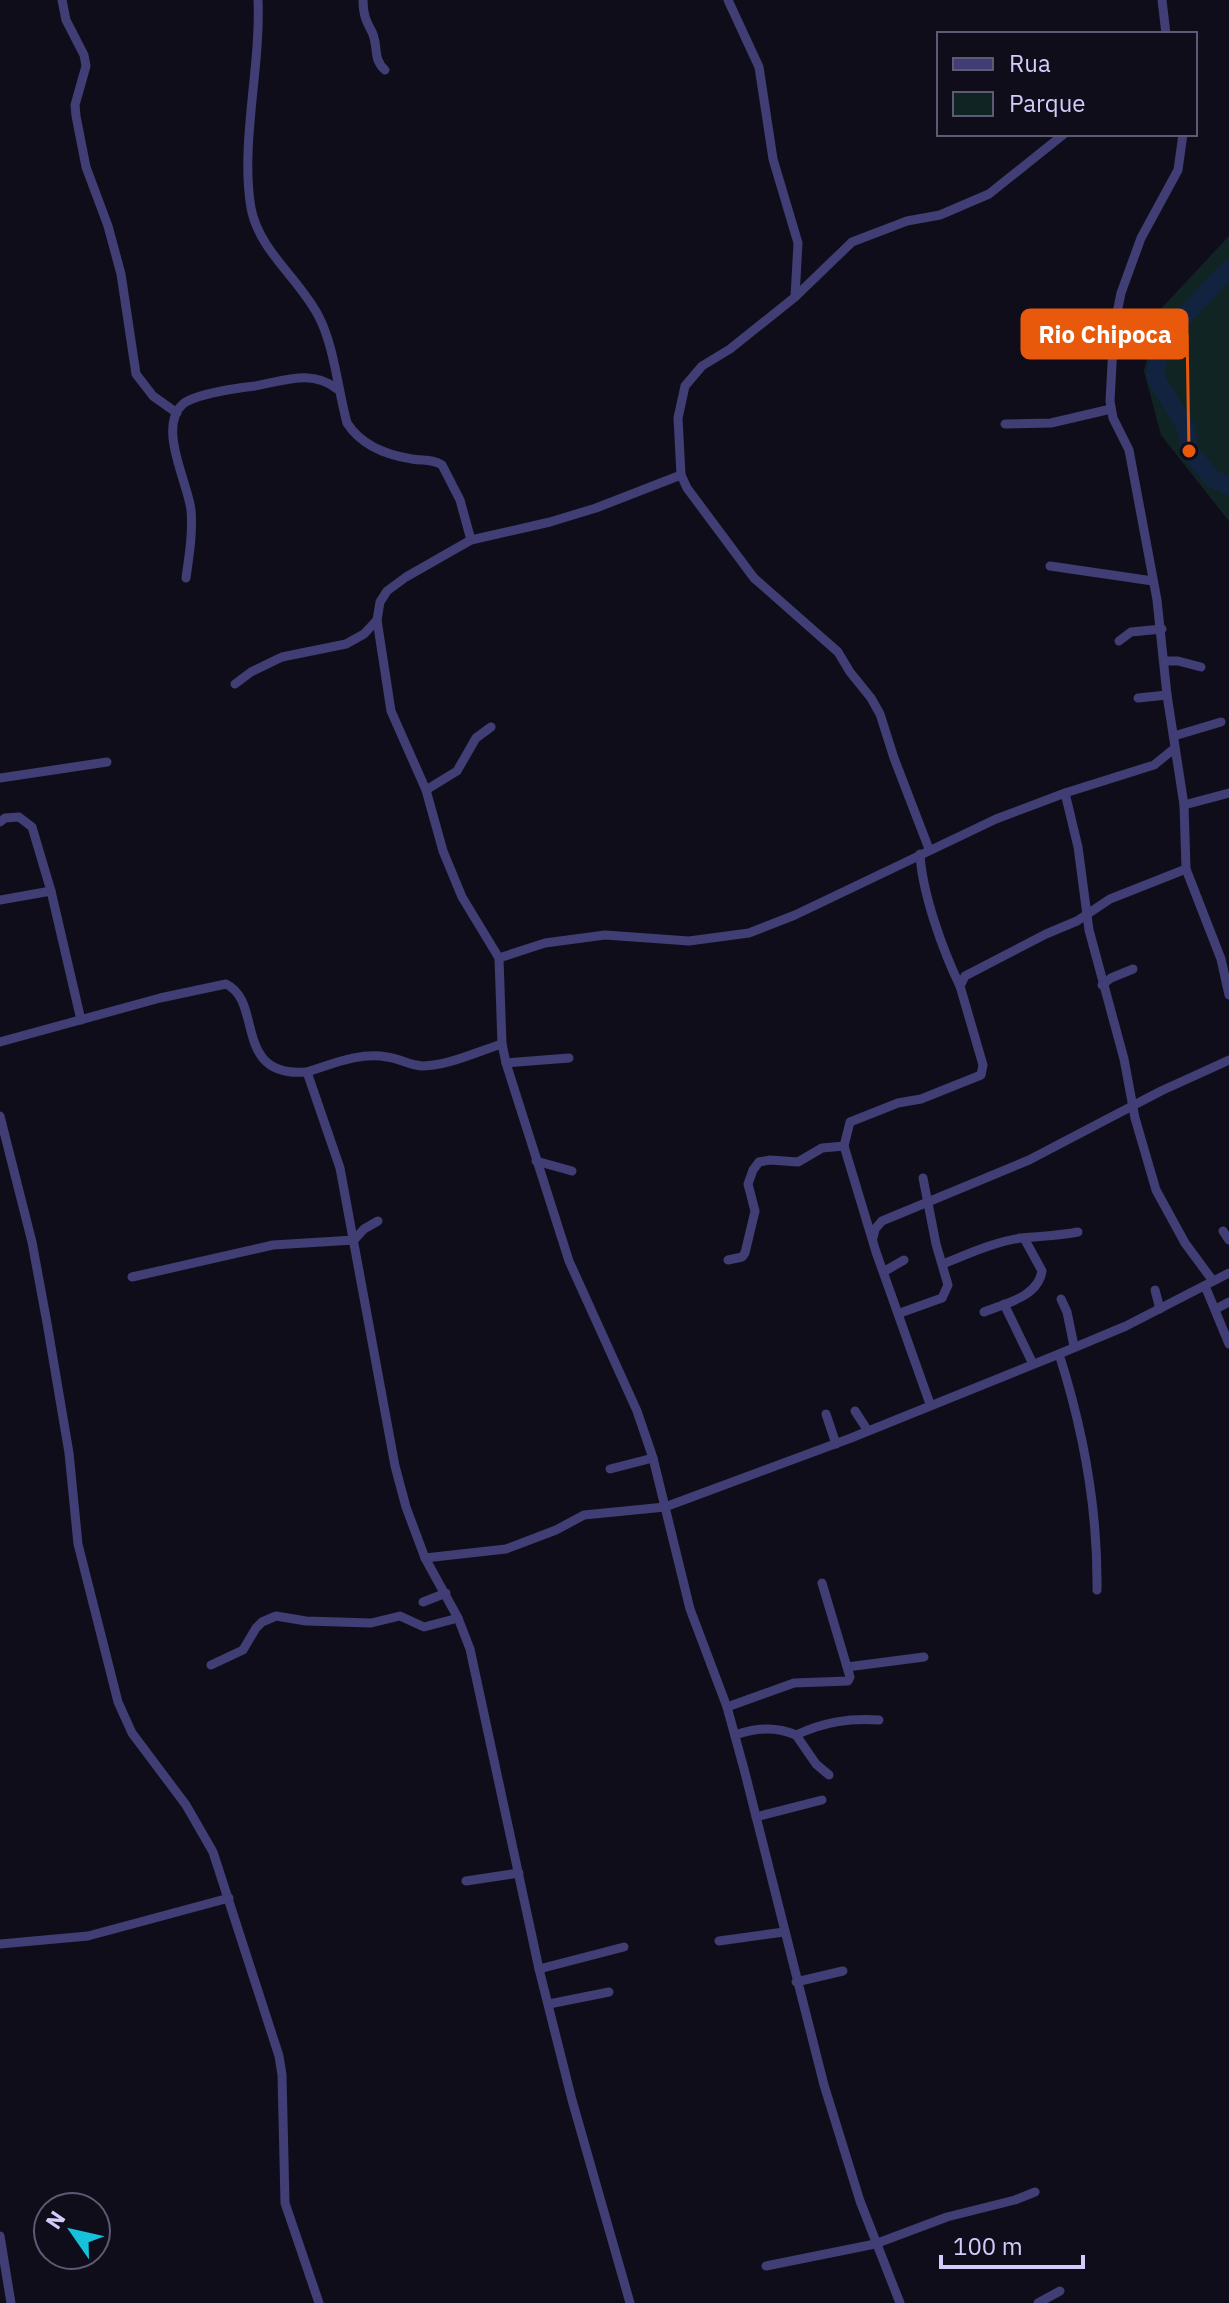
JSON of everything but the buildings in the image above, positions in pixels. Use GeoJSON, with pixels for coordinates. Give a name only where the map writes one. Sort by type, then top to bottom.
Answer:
{"type":"FeatureCollection","features":[{"type":"Feature","properties":{"kind":"street"},"geometry":{"type":"LineString","coordinates":[[62,0],[66,20],[84,55],[86,66],[75,105],[76,116],[86,167],[108,226],[121,274],[136,374],[153,396],[177,413]]}},
{"type":"Feature","properties":{"kind":"street"},"geometry":{"type":"LineString","coordinates":[[258,0],[250,163],[251,208],[265,241],[320,319],[337,389],[353,433],[367,445],[405,458],[429,460],[442,465],[460,500],[471,540]]}},
{"type":"Feature","properties":{"kind":"street"},"geometry":{"type":"LineString","coordinates":[[363,0],[365,21],[373,36],[376,60],[385,70]]}},
{"type":"Feature","properties":{"kind":"street"},"geometry":{"type":"LineString","coordinates":[[728,0],[759,67],[773,159],[798,243],[795,297]]}},
{"type":"Feature","properties":{"kind":"street"},"geometry":{"type":"LineString","coordinates":[[1162,0],[1166,32]]}},
{"type":"Feature","properties":{"kind":"street"},"geometry":{"type":"LineString","coordinates":[[930,1404],[844,1146],[850,1122],[981,1075],[983,1065],[960,986],[940,938],[922,869],[925,852],[880,714],[838,652],[754,578],[687,488],[681,475],[678,418],[685,386],[702,366],[730,349],[795,297],[852,242],[907,221],[940,215],[989,194],[1062,136]]}},
{"type":"Feature","properties":{"kind":"street"},"geometry":{"type":"LineString","coordinates":[[1183,136],[1178,170],[1141,238],[1121,293],[1114,328],[1111,409],[1129,450],[1162,629],[1167,695],[1184,805],[1186,869],[1221,959],[1229,995]]}},
{"type":"Feature","properties":{"kind":"street"},"geometry":{"type":"LineString","coordinates":[[186,578],[192,530],[191,509],[175,457],[173,423],[184,403],[294,379],[317,377],[337,389]]}},
{"type":"Feature","properties":{"kind":"street"},"geometry":{"type":"LineString","coordinates":[[1005,424],[1051,423],[1111,409]]}},
{"type":"Feature","properties":{"kind":"street"},"geometry":{"type":"LineString","coordinates":[[681,475],[596,508],[471,540],[387,591],[380,602],[377,620],[379,639],[391,711],[426,790],[443,851],[462,897],[499,958],[502,1044],[506,1063],[569,1261],[637,1411],[653,1458],[690,1609],[735,1735],[831,2111],[875,2244],[900,2303]]}},
{"type":"Feature","properties":{"kind":"street"},"geometry":{"type":"LineString","coordinates":[[1050,566],[1153,581]]}},
{"type":"Feature","properties":{"kind":"street"},"geometry":{"type":"LineString","coordinates":[[235,684],[251,672],[282,657],[334,648],[364,634],[377,620]]}},
{"type":"Feature","properties":{"kind":"street"},"geometry":{"type":"LineString","coordinates":[[1119,641],[1131,632],[1162,629]]}},
{"type":"Feature","properties":{"kind":"street"},"geometry":{"type":"LineString","coordinates":[[364,634],[375,635],[379,639]]}},
{"type":"Feature","properties":{"kind":"street"},"geometry":{"type":"LineString","coordinates":[[1165,661],[1201,667]]}},
{"type":"Feature","properties":{"kind":"street"},"geometry":{"type":"LineString","coordinates":[[1138,698],[1167,695]]}},
{"type":"Feature","properties":{"kind":"street"},"geometry":{"type":"LineString","coordinates":[[1174,736],[1221,722]]}},
{"type":"Feature","properties":{"kind":"street"},"geometry":{"type":"LineString","coordinates":[[426,790],[457,771],[476,738],[491,727]]}},
{"type":"Feature","properties":{"kind":"street"},"geometry":{"type":"LineString","coordinates":[[499,958],[523,948],[605,935],[689,941],[749,933],[795,915],[996,819],[1154,765],[1175,748]]}},
{"type":"Feature","properties":{"kind":"street"},"geometry":{"type":"LineString","coordinates":[[0,778],[107,762]]}},
{"type":"Feature","properties":{"kind":"street"},"geometry":{"type":"LineString","coordinates":[[1154,765],[1178,773]]}},
{"type":"Feature","properties":{"kind":"street"},"geometry":{"type":"LineString","coordinates":[[1065,793],[1078,847],[1087,914],[1102,985],[1124,1059],[1135,1118],[1156,1190],[1209,1284],[1229,1344]]}},
{"type":"Feature","properties":{"kind":"street"},"geometry":{"type":"LineString","coordinates":[[1184,805],[1229,793]]}},
{"type":"Feature","properties":{"kind":"street"},"geometry":{"type":"LineString","coordinates":[[0,822],[5,818],[19,817],[32,827],[51,891],[81,1020]]}},
{"type":"Feature","properties":{"kind":"street"},"geometry":{"type":"LineString","coordinates":[[960,986],[961,980],[972,973],[1077,921],[1118,895],[1186,869]]}},
{"type":"Feature","properties":{"kind":"street"},"geometry":{"type":"LineString","coordinates":[[0,900],[51,891]]}},
{"type":"Feature","properties":{"kind":"street"},"geometry":{"type":"LineString","coordinates":[[1102,985],[1133,969]]}},
{"type":"Feature","properties":{"kind":"street"},"geometry":{"type":"LineString","coordinates":[[0,1042],[160,998],[226,984],[238,993],[263,1059],[283,1073],[307,1072],[356,1057],[375,1055],[420,1066],[444,1063],[502,1044]]}},
{"type":"Feature","properties":{"kind":"street"},"geometry":{"type":"LineString","coordinates":[[506,1063],[569,1058]]}},
{"type":"Feature","properties":{"kind":"street"},"geometry":{"type":"LineString","coordinates":[[873,1238],[875,1229],[882,1221],[1029,1160],[1161,1091],[1229,1060]]}},
{"type":"Feature","properties":{"kind":"street"},"geometry":{"type":"LineString","coordinates":[[307,1072],[340,1168],[391,1451],[406,1507],[425,1558],[446,1593],[470,1649],[539,1969],[572,2100],[630,2303]]}},
{"type":"Feature","properties":{"kind":"street"},"geometry":{"type":"LineString","coordinates":[[1120,1113],[1135,1118]]}},
{"type":"Feature","properties":{"kind":"street"},"geometry":{"type":"LineString","coordinates":[[0,1116],[32,1242],[47,1323],[69,1453],[78,1544],[118,1702],[132,1733],[197,1823],[213,1852],[229,1898],[279,2056],[285,2203],[319,2303]]}},
{"type":"Feature","properties":{"kind":"street"},"geometry":{"type":"LineString","coordinates":[[728,1260],[742,1257],[745,1253],[755,1211],[748,1184],[759,1162],[798,1162],[822,1148],[844,1146]]}},
{"type":"Feature","properties":{"kind":"street"},"geometry":{"type":"LineString","coordinates":[[536,1161],[572,1171]]}},
{"type":"Feature","properties":{"kind":"street"},"geometry":{"type":"LineString","coordinates":[[900,1313],[942,1298],[948,1285],[923,1178]]}},
{"type":"Feature","properties":{"kind":"street"},"geometry":{"type":"LineString","coordinates":[[866,1214],[882,1221]]}},
{"type":"Feature","properties":{"kind":"street"},"geometry":{"type":"LineString","coordinates":[[132,1277],[273,1245],[354,1240],[364,1229],[378,1221]]}},
{"type":"Feature","properties":{"kind":"street"},"geometry":{"type":"LineString","coordinates":[[1223,1231],[1229,1240]]}},
{"type":"Feature","properties":{"kind":"street"},"geometry":{"type":"LineString","coordinates":[[943,1264],[986,1247],[1024,1238],[1047,1238],[1078,1232]]}},
{"type":"Feature","properties":{"kind":"street"},"geometry":{"type":"LineString","coordinates":[[984,1312],[1035,1289],[1041,1278],[1042,1271],[1024,1238]]}},
{"type":"Feature","properties":{"kind":"street"},"geometry":{"type":"LineString","coordinates":[[885,1271],[904,1260]]}},
{"type":"Feature","properties":{"kind":"street"},"geometry":{"type":"LineString","coordinates":[[425,1558],[506,1549],[556,1530],[584,1515],[665,1507],[836,1444],[1059,1354],[1160,1309],[1229,1273]]}},
{"type":"Feature","properties":{"kind":"street"},"geometry":{"type":"LineString","coordinates":[[1155,1290],[1160,1309]]}},
{"type":"Feature","properties":{"kind":"street"},"geometry":{"type":"LineString","coordinates":[[1061,1299],[1074,1346]]}},
{"type":"Feature","properties":{"kind":"street"},"geometry":{"type":"LineString","coordinates":[[1216,1309],[1229,1302]]}},
{"type":"Feature","properties":{"kind":"street"},"geometry":{"type":"LineString","coordinates":[[1004,1304],[1033,1364]]}},
{"type":"Feature","properties":{"kind":"street"},"geometry":{"type":"LineString","coordinates":[[1059,1354],[1073,1399],[1095,1508],[1097,1590]]}},
{"type":"Feature","properties":{"kind":"street"},"geometry":{"type":"LineString","coordinates":[[855,1411],[868,1431]]}},
{"type":"Feature","properties":{"kind":"street"},"geometry":{"type":"LineString","coordinates":[[826,1414],[836,1444]]}},
{"type":"Feature","properties":{"kind":"street"},"geometry":{"type":"LineString","coordinates":[[610,1469],[653,1458]]}},
{"type":"Feature","properties":{"kind":"street"},"geometry":{"type":"LineString","coordinates":[[727,1707],[794,1683],[845,1683],[850,1677],[822,1583]]}},
{"type":"Feature","properties":{"kind":"street"},"geometry":{"type":"LineString","coordinates":[[423,1602],[446,1593]]}},
{"type":"Feature","properties":{"kind":"street"},"geometry":{"type":"LineString","coordinates":[[211,1665],[243,1650],[256,1628],[268,1618],[276,1616],[306,1621],[371,1623],[400,1616],[424,1627],[458,1618]]}},
{"type":"Feature","properties":{"kind":"street"},"geometry":{"type":"LineString","coordinates":[[847,1667],[924,1657]]}},
{"type":"Feature","properties":{"kind":"street"},"geometry":{"type":"LineString","coordinates":[[796,1735],[828,1722],[857,1718],[879,1720]]}},
{"type":"Feature","properties":{"kind":"street"},"geometry":{"type":"LineString","coordinates":[[735,1735],[751,1729],[774,1728],[796,1735],[816,1764],[829,1775]]}},
{"type":"Feature","properties":{"kind":"street"},"geometry":{"type":"LineString","coordinates":[[756,1817],[822,1800]]}},
{"type":"Feature","properties":{"kind":"street"},"geometry":{"type":"LineString","coordinates":[[466,1881],[519,1873]]}},
{"type":"Feature","properties":{"kind":"street"},"geometry":{"type":"LineString","coordinates":[[0,1944],[88,1936],[229,1898]]}},
{"type":"Feature","properties":{"kind":"street"},"geometry":{"type":"LineString","coordinates":[[719,1941],[784,1932]]}},
{"type":"Feature","properties":{"kind":"street"},"geometry":{"type":"LineString","coordinates":[[539,1969],[624,1947]]}},
{"type":"Feature","properties":{"kind":"street"},"geometry":{"type":"LineString","coordinates":[[796,1982],[843,1971]]}},
{"type":"Feature","properties":{"kind":"street"},"geometry":{"type":"LineString","coordinates":[[549,2004],[609,1992]]}},
{"type":"Feature","properties":{"kind":"street"},"geometry":{"type":"LineString","coordinates":[[766,2266],[875,2244],[947,2217],[1035,2192]]}},
{"type":"Feature","properties":{"kind":"street"},"geometry":{"type":"LineString","coordinates":[[0,2236],[11,2303]]}},
{"type":"Feature","properties":{"kind":"street"},"geometry":{"type":"LineString","coordinates":[[1038,2303],[1060,2291]]}},
{"type":"Feature","properties":{"kind":"green space"},"geometry":{"type":"Polygon","coordinates":[[[1229,236],[1229,521],[1161,435],[1144,371],[1158,312],[1229,236]]]}},
{"type":"Feature","properties":{"kind":"waterway"},"geometry":{"type":"LineString","coordinates":[[1229,269],[1185,315],[1158,359],[1155,377],[1187,429],[1189,451],[1212,478],[1229,486]]}},
{"type":"Feature","properties":{"kind":"place","name":"Rio Chipoca"},"geometry":{"type":"Point","coordinates":[1189,451]}}]}
